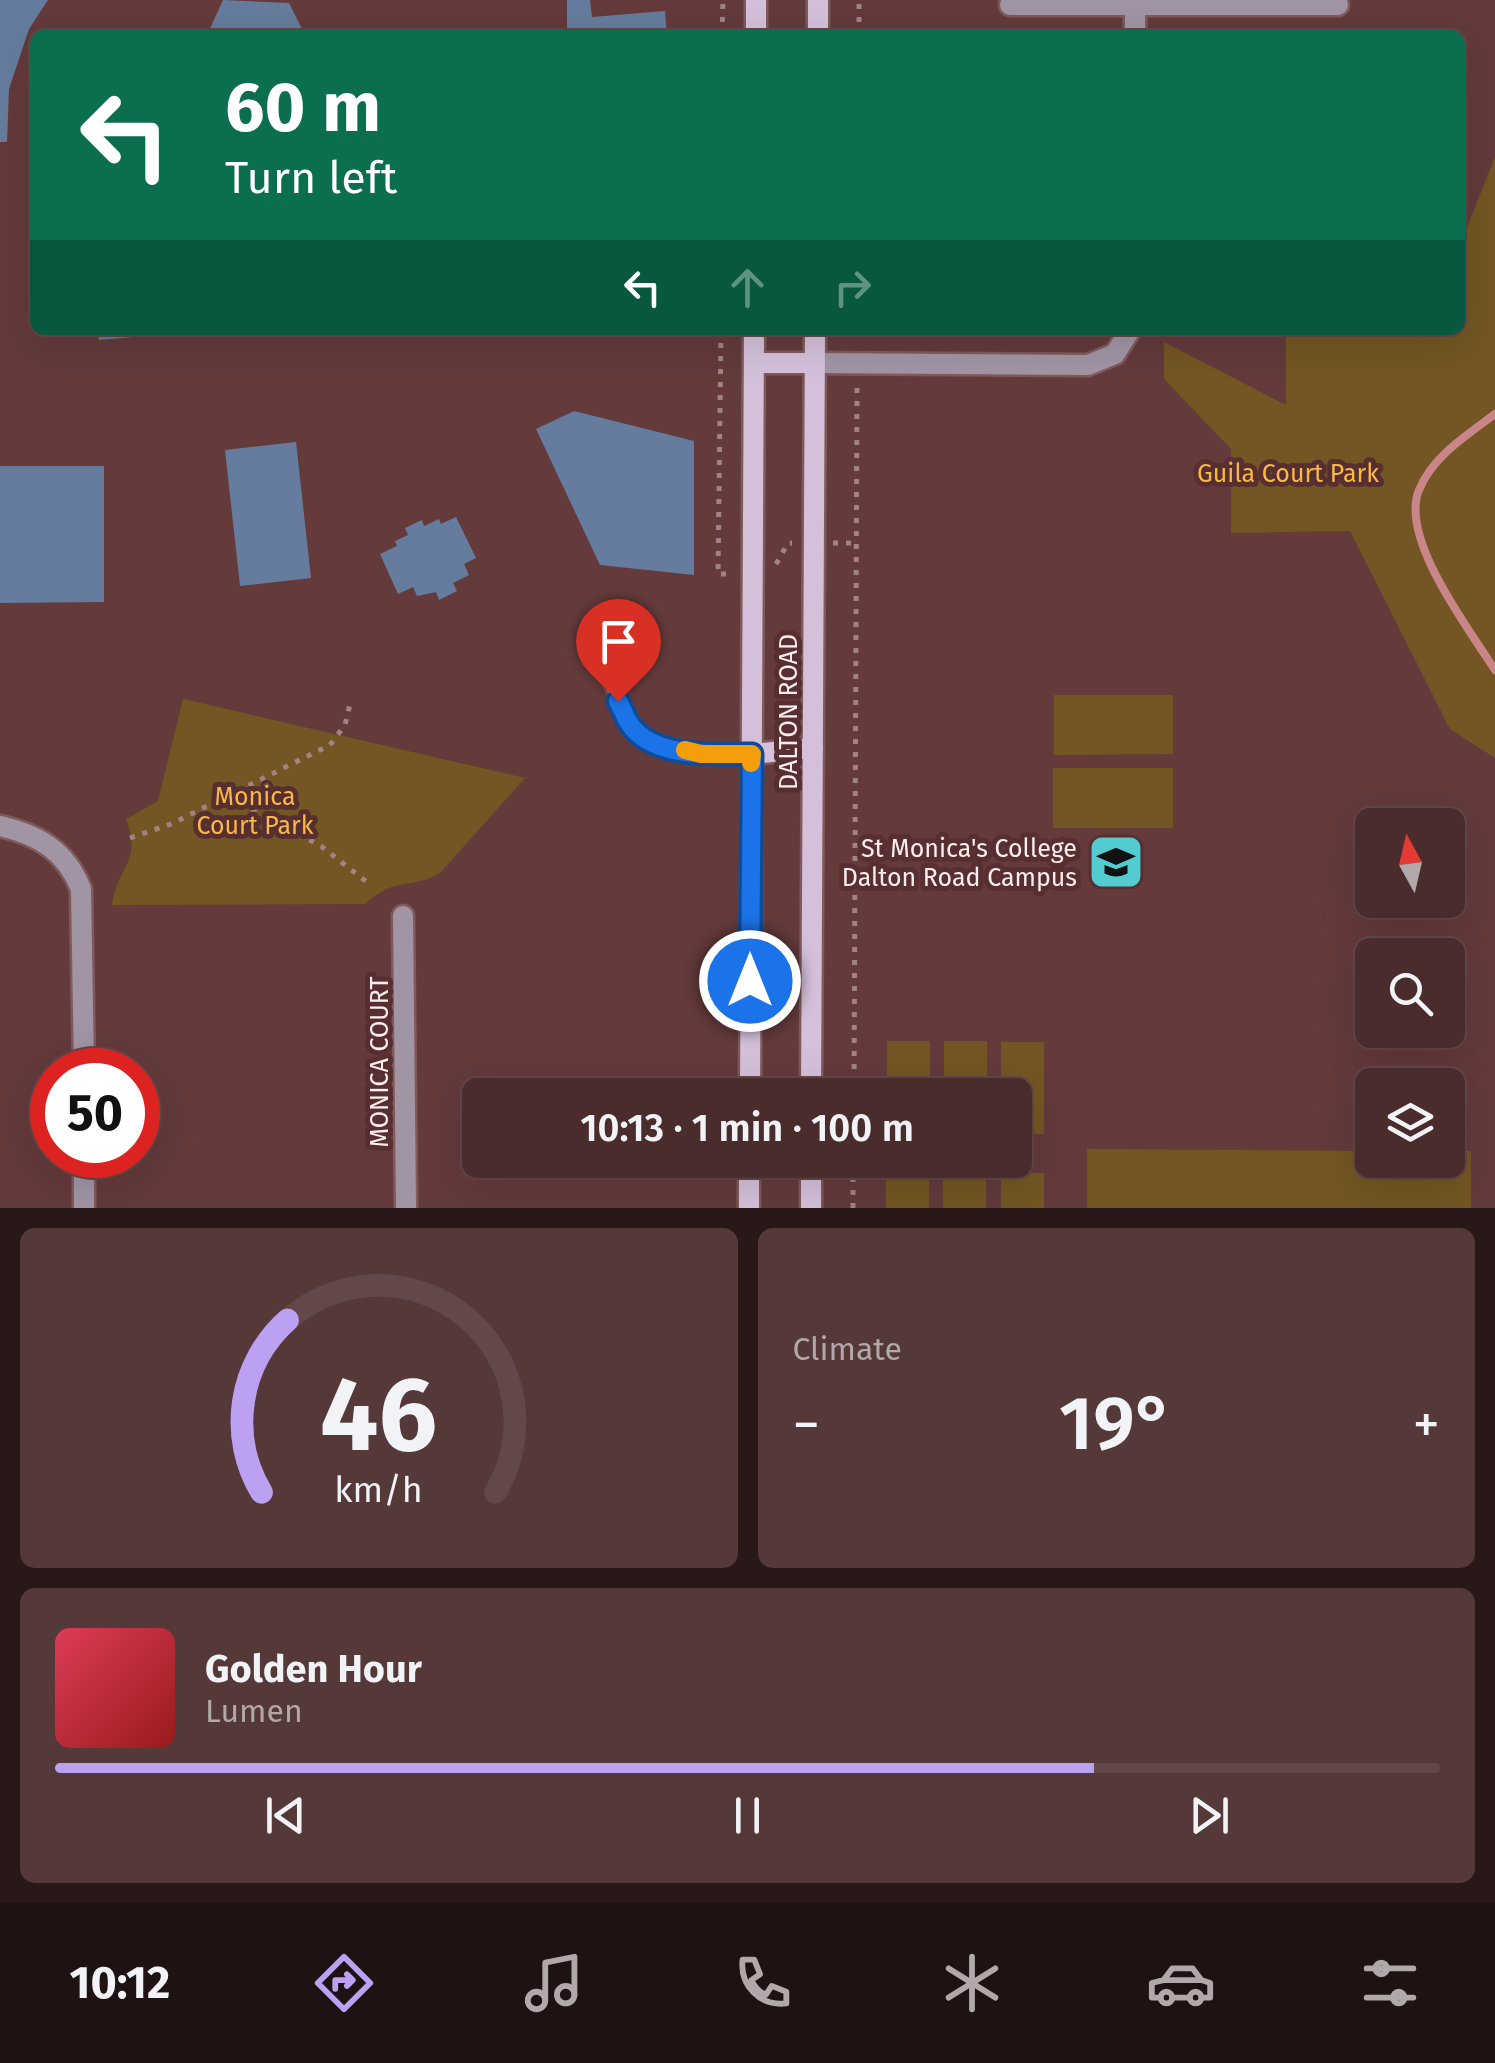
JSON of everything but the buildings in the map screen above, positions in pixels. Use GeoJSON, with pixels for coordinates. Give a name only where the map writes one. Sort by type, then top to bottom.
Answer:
{"type":"FeatureCollection","features":[{"type":"Feature","properties":{"kind":"main road"},"geometry":{"type":"LineString","coordinates":[[756,0],[756,30]]}},
{"type":"Feature","properties":{"kind":"main road"},"geometry":{"type":"LineString","coordinates":[[818,0],[818,30]]}},
{"type":"Feature","properties":{"kind":"main road","name":"DALTON ROAD"},"geometry":{"type":"LineString","coordinates":[[750,1078],[754,335]]}},
{"type":"Feature","properties":{"kind":"main road","name":"DALTON ROAD"},"geometry":{"type":"LineString","coordinates":[[812,1078],[815,335]]}},
{"type":"Feature","properties":{"kind":"main road"},"geometry":{"type":"LineString","coordinates":[[754,363],[815,364]]}},
{"type":"Feature","properties":{"kind":"main road"},"geometry":{"type":"LineString","coordinates":[[752,754],[812,748]]}},
{"type":"Feature","properties":{"kind":"main road"},"geometry":{"type":"LineString","coordinates":[[749,1208],[750,1178]]}},
{"type":"Feature","properties":{"kind":"main road"},"geometry":{"type":"LineString","coordinates":[[811,1178],[811,1208]]}},
{"type":"Feature","properties":{"kind":"street"},"geometry":{"type":"LineString","coordinates":[[1010,4],[1338,6]]}},
{"type":"Feature","properties":{"kind":"street"},"geometry":{"type":"LineString","coordinates":[[1135,5],[1135,30]]}},
{"type":"Feature","properties":{"kind":"street"},"geometry":{"type":"LineString","coordinates":[[815,364],[1088,365],[1116,354],[1127,335]]}},
{"type":"Feature","properties":{"kind":"street"},"geometry":{"type":"LineString","coordinates":[[0,826],[52,846],[71,868],[81,889],[84,1048]]}},
{"type":"Feature","properties":{"kind":"street","name":"MONICA COURT"},"geometry":{"type":"LineString","coordinates":[[404,916],[406,1208]]}},
{"type":"Feature","properties":{"kind":"street"},"geometry":{"type":"LineString","coordinates":[[84,1178],[84,1208]]}},
{"type":"Feature","properties":{"kind":"lane"},"geometry":{"type":"LineString","coordinates":[[607,676],[630,726],[644,738],[701,754],[752,754]]}},
{"type":"Feature","properties":{"kind":"path"},"geometry":{"type":"LineString","coordinates":[[722,0],[722,30]]}},
{"type":"Feature","properties":{"kind":"path"},"geometry":{"type":"LineString","coordinates":[[858,30],[859,0]]}},
{"type":"Feature","properties":{"kind":"path"},"geometry":{"type":"LineString","coordinates":[[721,335],[718,574],[752,573]]}},
{"type":"Feature","properties":{"kind":"path"},"geometry":{"type":"LineString","coordinates":[[854,1078],[857,363]]}},
{"type":"Feature","properties":{"kind":"path"},"geometry":{"type":"LineString","coordinates":[[130,838],[229,796],[330,745],[345,725],[350,704]]}},
{"type":"Feature","properties":{"kind":"path"},"geometry":{"type":"LineString","coordinates":[[229,796],[306,837],[368,884]]}},
{"type":"Feature","properties":{"kind":"path"},"geometry":{"type":"LineString","coordinates":[[853,1178],[853,1208]]}},
{"type":"Feature","properties":{"kind":"green space","name":"Guila Court Park"},"geometry":{"type":"Polygon","coordinates":[[[1495,157],[1495,758],[1450,729],[1350,531],[1231,533],[1231,449],[1164,379],[1164,342],[1286,405],[1286,335],[1465,335],[1465,232],[1495,157]]]}},
{"type":"Feature","properties":{"kind":"green space"},"geometry":{"type":"Polygon","coordinates":[[[1054,695],[1173,695],[1173,754],[1054,755],[1054,695]]]}},
{"type":"Feature","properties":{"kind":"green space","name":"Monica Court Park"},"geometry":{"type":"Polygon","coordinates":[[[183,699],[525,778],[440,873],[386,889],[365,904],[112,905],[132,845],[126,819],[158,801],[183,699]]]}},
{"type":"Feature","properties":{"kind":"green space"},"geometry":{"type":"Polygon","coordinates":[[[1053,768],[1173,768],[1173,828],[1053,828],[1053,768]]]}},
{"type":"Feature","properties":{"kind":"green space"},"geometry":{"type":"Polygon","coordinates":[[[887,1041],[930,1041],[930,1078],[887,1078],[887,1041]]]}},
{"type":"Feature","properties":{"kind":"green space"},"geometry":{"type":"Polygon","coordinates":[[[944,1041],[987,1041],[987,1078],[944,1078],[944,1041]]]}},
{"type":"Feature","properties":{"kind":"green space"},"geometry":{"type":"Polygon","coordinates":[[[1001,1042],[1044,1042],[1044,1134],[1032,1134],[1032,1078],[1001,1078],[1001,1042]]]}},
{"type":"Feature","properties":{"kind":"green space"},"geometry":{"type":"Polygon","coordinates":[[[1087,1149],[1355,1151],[1355,1178],[1465,1178],[1465,1151],[1471,1151],[1471,1208],[1087,1208],[1087,1149]]]}},
{"type":"Feature","properties":{"kind":"green space"},"geometry":{"type":"Polygon","coordinates":[[[1032,1173],[1044,1173],[1044,1208],[1001,1208],[1001,1178],[1032,1178],[1032,1173]]]}},
{"type":"Feature","properties":{"kind":"green space"},"geometry":{"type":"Polygon","coordinates":[[[886,1178],[929,1178],[929,1208],[886,1208],[886,1178]]]}},
{"type":"Feature","properties":{"kind":"green space"},"geometry":{"type":"Polygon","coordinates":[[[943,1178],[986,1178],[986,1208],[943,1208],[943,1178]]]}},
{"type":"Feature","properties":{"kind":"waterway"},"geometry":{"type":"LineString","coordinates":[[1495,414],[1433,467],[1419,490],[1415,510],[1427,557],[1454,608],[1495,670]]}},
{"type":"Feature","properties":{"kind":"slow traffic"},"geometry":{"type":"LineString","coordinates":[[685,750],[701,754],[752,754],[751,763]]}},
{"type":"Feature","properties":{"kind":"place","name":"St Monica's College Dalton Road Campus"},"geometry":{"type":"Point","coordinates":[1116,862]}},
{"type":"Feature","properties":{"kind":"route"},"geometry":{"type":"LineString","coordinates":[[618,701],[630,726],[662,746],[701,754],[752,754],[750,981]]}}]}
